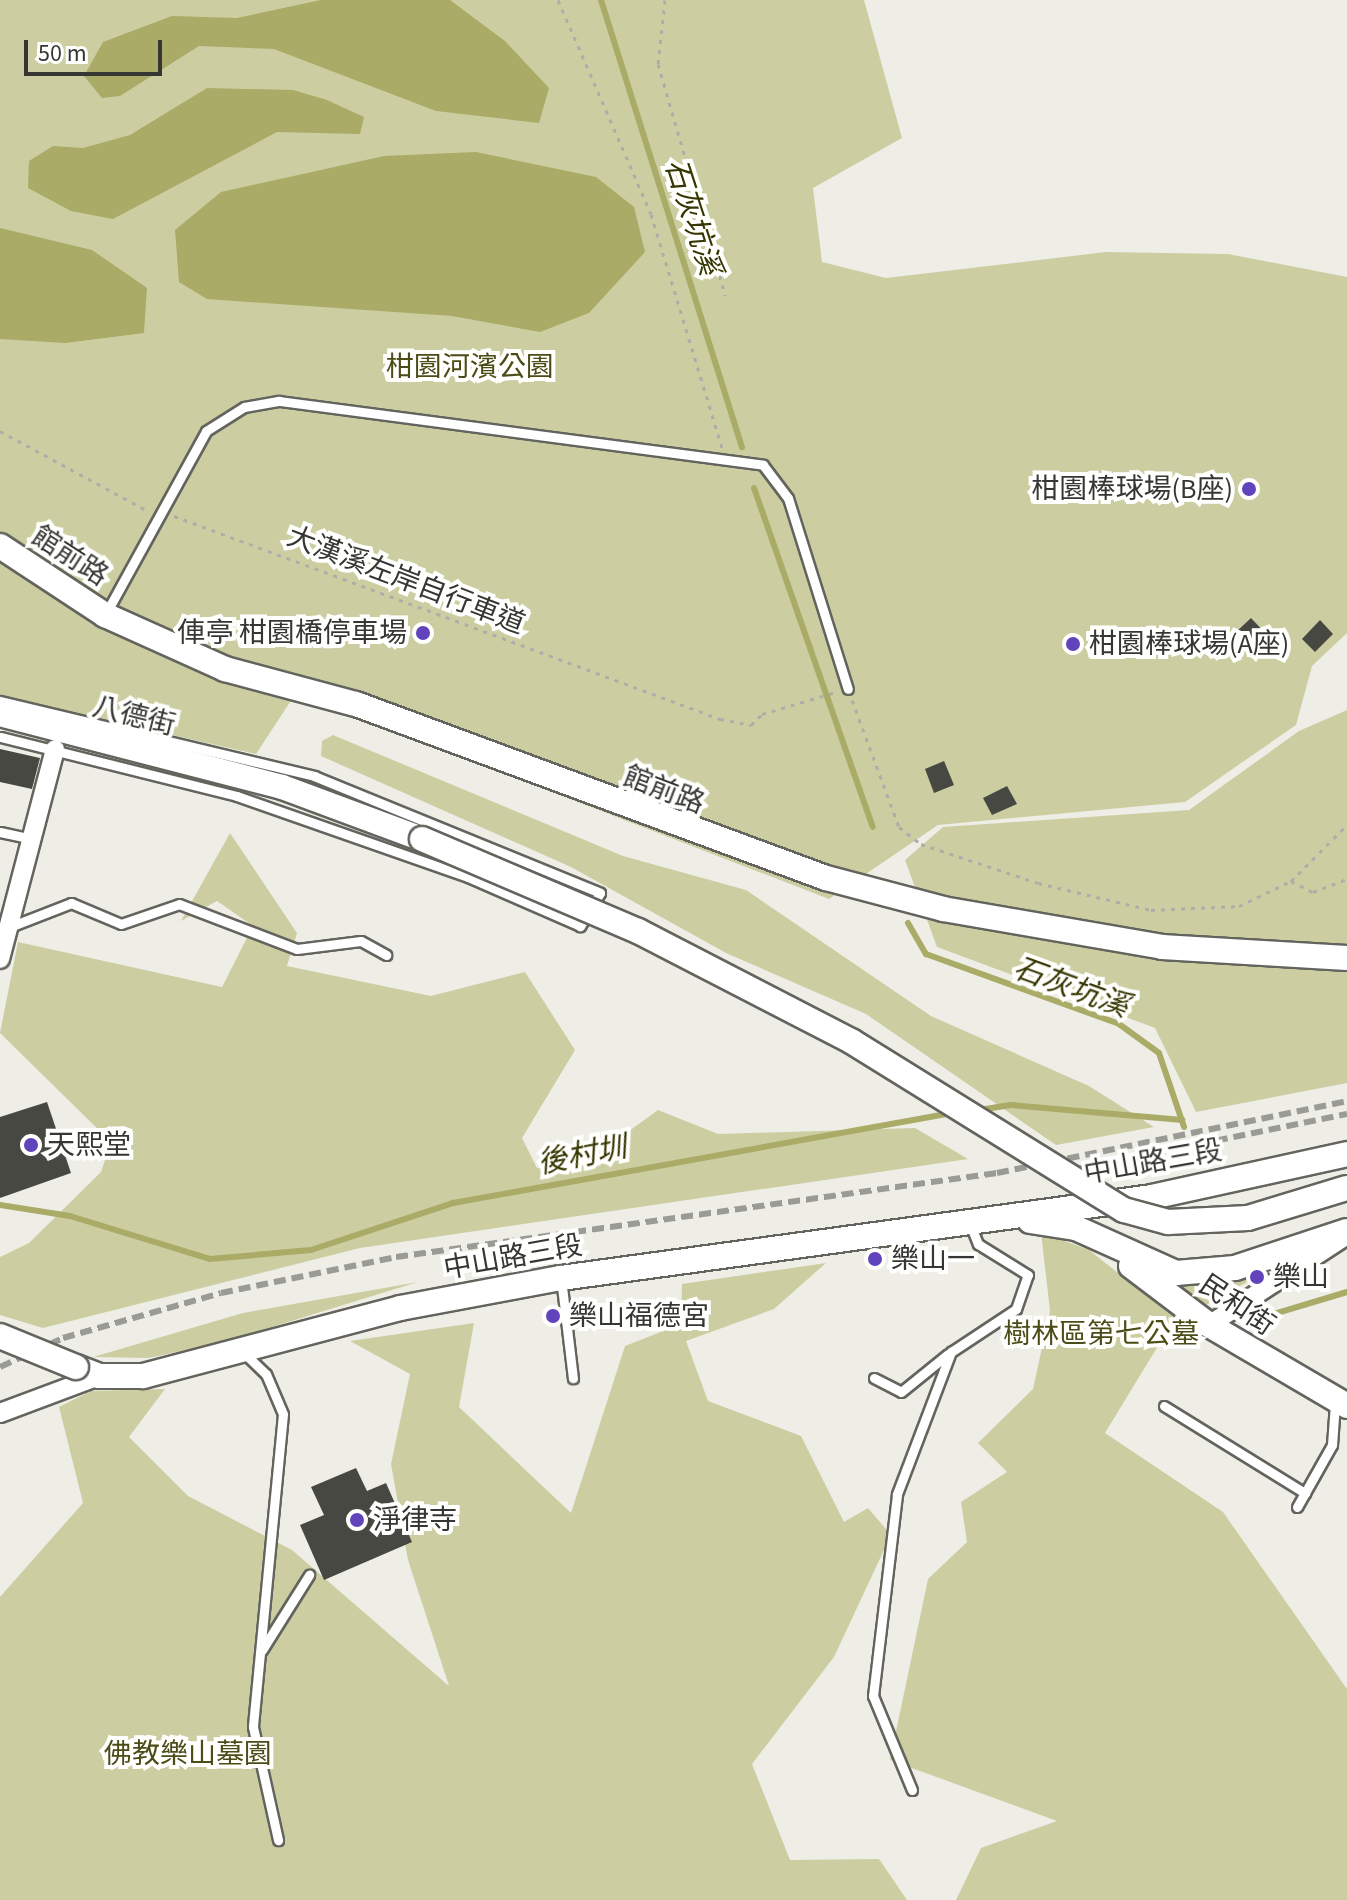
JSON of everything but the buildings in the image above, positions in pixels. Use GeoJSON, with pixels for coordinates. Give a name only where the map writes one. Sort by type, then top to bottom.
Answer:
{"type":"FeatureCollection","features":[{"type":"Feature","properties":{"kind":"street","name":"館前路"},"geometry":{"type":"LineString","coordinates":[[0,546],[105,615],[225,669],[356,704],[826,878],[943,909],[1162,947],[1347,958]]}},
{"type":"Feature","properties":{"kind":"street","name":"八德街"},"geometry":{"type":"LineString","coordinates":[[0,714],[254,779],[422,839],[638,931],[851,1041],[1124,1210],[1168,1222],[1235,1219],[1286,1211],[1347,1188]]}},
{"type":"Feature","properties":{"kind":"street","name":"八德街"},"geometry":{"type":"LineString","coordinates":[[0,727],[254,779]]}},
{"type":"Feature","properties":{"kind":"street"},"geometry":{"type":"LineString","coordinates":[[0,959],[4,928],[33,839],[55,749]]}},
{"type":"Feature","properties":{"kind":"street","name":"中山路三段"},"geometry":{"type":"LineString","coordinates":[[0,1336],[99,1376],[143,1376],[239,1348],[561,1278],[968,1218],[1152,1197],[1347,1154]]}},
{"type":"Feature","properties":{"kind":"street","name":"中山路三段"},"geometry":{"type":"LineString","coordinates":[[968,1218],[1055,1222],[1155,1267],[1206,1273],[1347,1233]]}},
{"type":"Feature","properties":{"kind":"street"},"geometry":{"type":"LineString","coordinates":[[1209,1325],[1347,1233]]}},
{"type":"Feature","properties":{"kind":"street","name":"民和街"},"geometry":{"type":"LineString","coordinates":[[1101,1242],[1209,1325],[1341,1404]]}},
{"type":"Feature","properties":{"kind":"street"},"geometry":{"type":"LineString","coordinates":[[0,1413],[99,1376]]}},
{"type":"Feature","properties":{"kind":"lane"},"geometry":{"type":"LineString","coordinates":[[105,615],[206,431],[244,407],[279,401],[763,465],[788,498],[848,689]]}},
{"type":"Feature","properties":{"kind":"lane"},"geometry":{"type":"LineString","coordinates":[[0,701],[314,776],[600,893],[580,926],[337,829],[55,749],[0,737]]}},
{"type":"Feature","properties":{"kind":"lane"},"geometry":{"type":"LineString","coordinates":[[0,832],[33,839]]}},
{"type":"Feature","properties":{"kind":"lane"},"geometry":{"type":"LineString","coordinates":[[4,928],[71,903],[121,924],[179,904],[297,949],[361,941],[386,955]]}},
{"type":"Feature","properties":{"kind":"lane"},"geometry":{"type":"LineString","coordinates":[[874,1378],[901,1392],[951,1352],[1016,1309],[1028,1275],[978,1244],[968,1218]]}},
{"type":"Feature","properties":{"kind":"lane"},"geometry":{"type":"LineString","coordinates":[[561,1278],[573,1378]]}},
{"type":"Feature","properties":{"kind":"lane"},"geometry":{"type":"LineString","coordinates":[[239,1348],[266,1374],[283,1414],[270,1600],[258,1656],[253,1727],[278,1840]]}},
{"type":"Feature","properties":{"kind":"lane"},"geometry":{"type":"LineString","coordinates":[[912,1790],[873,1696],[897,1494],[951,1352]]}},
{"type":"Feature","properties":{"kind":"lane"},"geometry":{"type":"LineString","coordinates":[[1297,1507],[1332,1445],[1341,1404]]}},
{"type":"Feature","properties":{"kind":"lane"},"geometry":{"type":"LineString","coordinates":[[1164,1406],[1305,1493]]}},
{"type":"Feature","properties":{"kind":"lane"},"geometry":{"type":"LineString","coordinates":[[258,1656],[309,1575]]}},
{"type":"Feature","properties":{"kind":"path"},"geometry":{"type":"LineString","coordinates":[[558,0],[651,214],[727,462]]}},
{"type":"Feature","properties":{"kind":"path"},"geometry":{"type":"LineString","coordinates":[[665,0],[658,64],[725,295]]}},
{"type":"Feature","properties":{"kind":"path","name":"大漢溪左岸自行車道"},"geometry":{"type":"LineString","coordinates":[[0,431],[158,516],[177,516],[720,719],[751,725],[762,714],[848,689]]}},
{"type":"Feature","properties":{"kind":"path"},"geometry":{"type":"LineString","coordinates":[[848,689],[880,791],[899,827],[921,844],[1151,910],[1239,906],[1291,881],[1347,825]]}},
{"type":"Feature","properties":{"kind":"path"},"geometry":{"type":"LineString","coordinates":[[1291,881],[1313,892],[1347,879]]}},
{"type":"Feature","properties":{"kind":"green space","name":"柑園河濱公園"},"geometry":{"type":"Polygon","coordinates":[[[0,0],[864,0],[902,138],[813,188],[822,262],[886,278],[1106,252],[1228,254],[1347,277],[1347,633],[1312,666],[1296,725],[1185,802],[938,825],[829,899],[296,693],[256,754],[0,696],[0,0]]]}},
{"type":"Feature","properties":{"kind":"green space"},"geometry":{"type":"Polygon","coordinates":[[[1347,710],[1347,1083],[1196,1112],[1155,1028],[937,947],[905,860],[943,827],[1189,810],[1299,731],[1347,710]]]}},
{"type":"Feature","properties":{"kind":"green space"},"geometry":{"type":"Polygon","coordinates":[[[333,735],[623,856],[746,890],[931,1016],[1089,1086],[1154,1127],[1056,1145],[866,1014],[726,953],[571,867],[321,756],[322,741],[333,735]]]}},
{"type":"Feature","properties":{"kind":"green space"},"geometry":{"type":"Polygon","coordinates":[[[230,833],[297,933],[287,966],[431,996],[525,972],[575,1050],[522,1138],[537,1168],[581,1166],[658,1110],[718,1134],[915,1128],[968,1159],[360,1248],[43,1328],[0,1315],[0,1257],[29,1243],[101,1172],[111,1142],[0,1033],[18,942],[222,987],[253,926],[217,901],[181,921],[230,833]]]}},
{"type":"Feature","properties":{"kind":"green space","name":"樹林區第七公墓"},"geometry":{"type":"Polygon","coordinates":[[[1041,1232],[1089,1250],[1175,1318],[1105,1433],[1223,1512],[1347,1689],[1347,1900],[956,1900],[981,1848],[1057,1821],[890,1760],[928,1579],[967,1542],[961,1502],[1007,1472],[978,1443],[1033,1389],[1050,1311],[1041,1232]]]}},
{"type":"Feature","properties":{"kind":"green space"},"geometry":{"type":"Polygon","coordinates":[[[1287,1260],[1206,1305],[1164,1283],[1227,1282],[1287,1260]]]}},
{"type":"Feature","properties":{"kind":"green space","name":"佛教樂山墓園"},"geometry":{"type":"Polygon","coordinates":[[[826,1263],[774,1309],[686,1341],[708,1401],[801,1436],[844,1522],[868,1508],[891,1535],[834,1657],[752,1764],[790,1860],[879,1859],[907,1900],[0,1900],[0,1597],[83,1503],[59,1407],[91,1391],[165,1389],[129,1437],[188,1496],[292,1550],[449,1686],[408,1560],[391,1464],[410,1374],[350,1341],[474,1323],[459,1407],[571,1513],[625,1346],[681,1324],[682,1284],[826,1263]]]}},
{"type":"Feature","properties":{"kind":"green space"},"geometry":{"type":"Polygon","coordinates":[[[418,1282],[223,1342],[149,1358],[93,1357],[243,1313],[418,1282]]]}},
{"type":"Feature","properties":{"kind":"shaded area"},"geometry":{"type":"Polygon","coordinates":[[[321,0],[450,0],[505,41],[549,88],[539,123],[436,111],[274,49],[199,46],[120,96],[102,98],[84,76],[103,42],[172,16],[237,18],[321,0]]]}},
{"type":"Feature","properties":{"kind":"shaded area"},"geometry":{"type":"Polygon","coordinates":[[[207,88],[293,90],[327,100],[364,117],[360,134],[277,132],[113,219],[71,211],[28,188],[29,161],[53,146],[83,148],[130,135],[207,88]]]}},
{"type":"Feature","properties":{"kind":"shaded area"},"geometry":{"type":"Polygon","coordinates":[[[476,152],[596,177],[634,207],[645,252],[589,313],[540,332],[452,316],[207,299],[179,282],[175,230],[221,192],[384,156],[476,152]]]}},
{"type":"Feature","properties":{"kind":"shaded area"},"geometry":{"type":"Polygon","coordinates":[[[0,228],[92,250],[147,288],[144,333],[65,343],[0,339],[0,228]]]}},
{"type":"Feature","properties":{"kind":"waterway","name":"石灰坑溪"},"geometry":{"type":"LineString","coordinates":[[601,0],[742,447]]}},
{"type":"Feature","properties":{"kind":"waterway","name":"石灰坑溪"},"geometry":{"type":"LineString","coordinates":[[754,488],[873,827]]}},
{"type":"Feature","properties":{"kind":"waterway","name":"石灰坑溪"},"geometry":{"type":"LineString","coordinates":[[908,923],[926,954],[1119,1024],[1159,1053],[1184,1127]]}},
{"type":"Feature","properties":{"kind":"waterway","name":"後村圳"},"geometry":{"type":"LineString","coordinates":[[979,1110],[1011,1105],[1182,1120]]}},
{"type":"Feature","properties":{"kind":"waterway","name":"後村圳"},"geometry":{"type":"LineString","coordinates":[[0,1205],[70,1216],[210,1259],[311,1250],[453,1203],[952,1113]]}},
{"type":"Feature","properties":{"kind":"waterway","name":"石灰坑溪"},"geometry":{"type":"LineString","coordinates":[[1257,1319],[1347,1292]]}},
{"type":"Feature","properties":{"kind":"railway"},"geometry":{"type":"LineString","coordinates":[[0,1367],[63,1338],[221,1293],[396,1257],[997,1173],[1347,1101]]}},
{"type":"Feature","properties":{"kind":"railway"},"geometry":{"type":"LineString","coordinates":[[1057,1173],[1347,1114]]}},
{"type":"Feature","properties":{"kind":"place","name":"柑園棒球場(B座)"},"geometry":{"type":"Point","coordinates":[1249,489]}},
{"type":"Feature","properties":{"kind":"place","name":"俥亭 柑園橋停車場"},"geometry":{"type":"Point","coordinates":[423,633]}},
{"type":"Feature","properties":{"kind":"place","name":"柑園棒球場(A座)"},"geometry":{"type":"Point","coordinates":[1073,644]}},
{"type":"Feature","properties":{"kind":"place","name":"天熙堂"},"geometry":{"type":"Point","coordinates":[31,1145]}},
{"type":"Feature","properties":{"kind":"place","name":"樂山一"},"geometry":{"type":"Point","coordinates":[875,1259]}},
{"type":"Feature","properties":{"kind":"place","name":"樂山"},"geometry":{"type":"Point","coordinates":[1257,1277]}},
{"type":"Feature","properties":{"kind":"place","name":"樂山福德宮"},"geometry":{"type":"Point","coordinates":[553,1316]}},
{"type":"Feature","properties":{"kind":"place","name":"淨律寺"},"geometry":{"type":"Point","coordinates":[357,1520]}}]}
